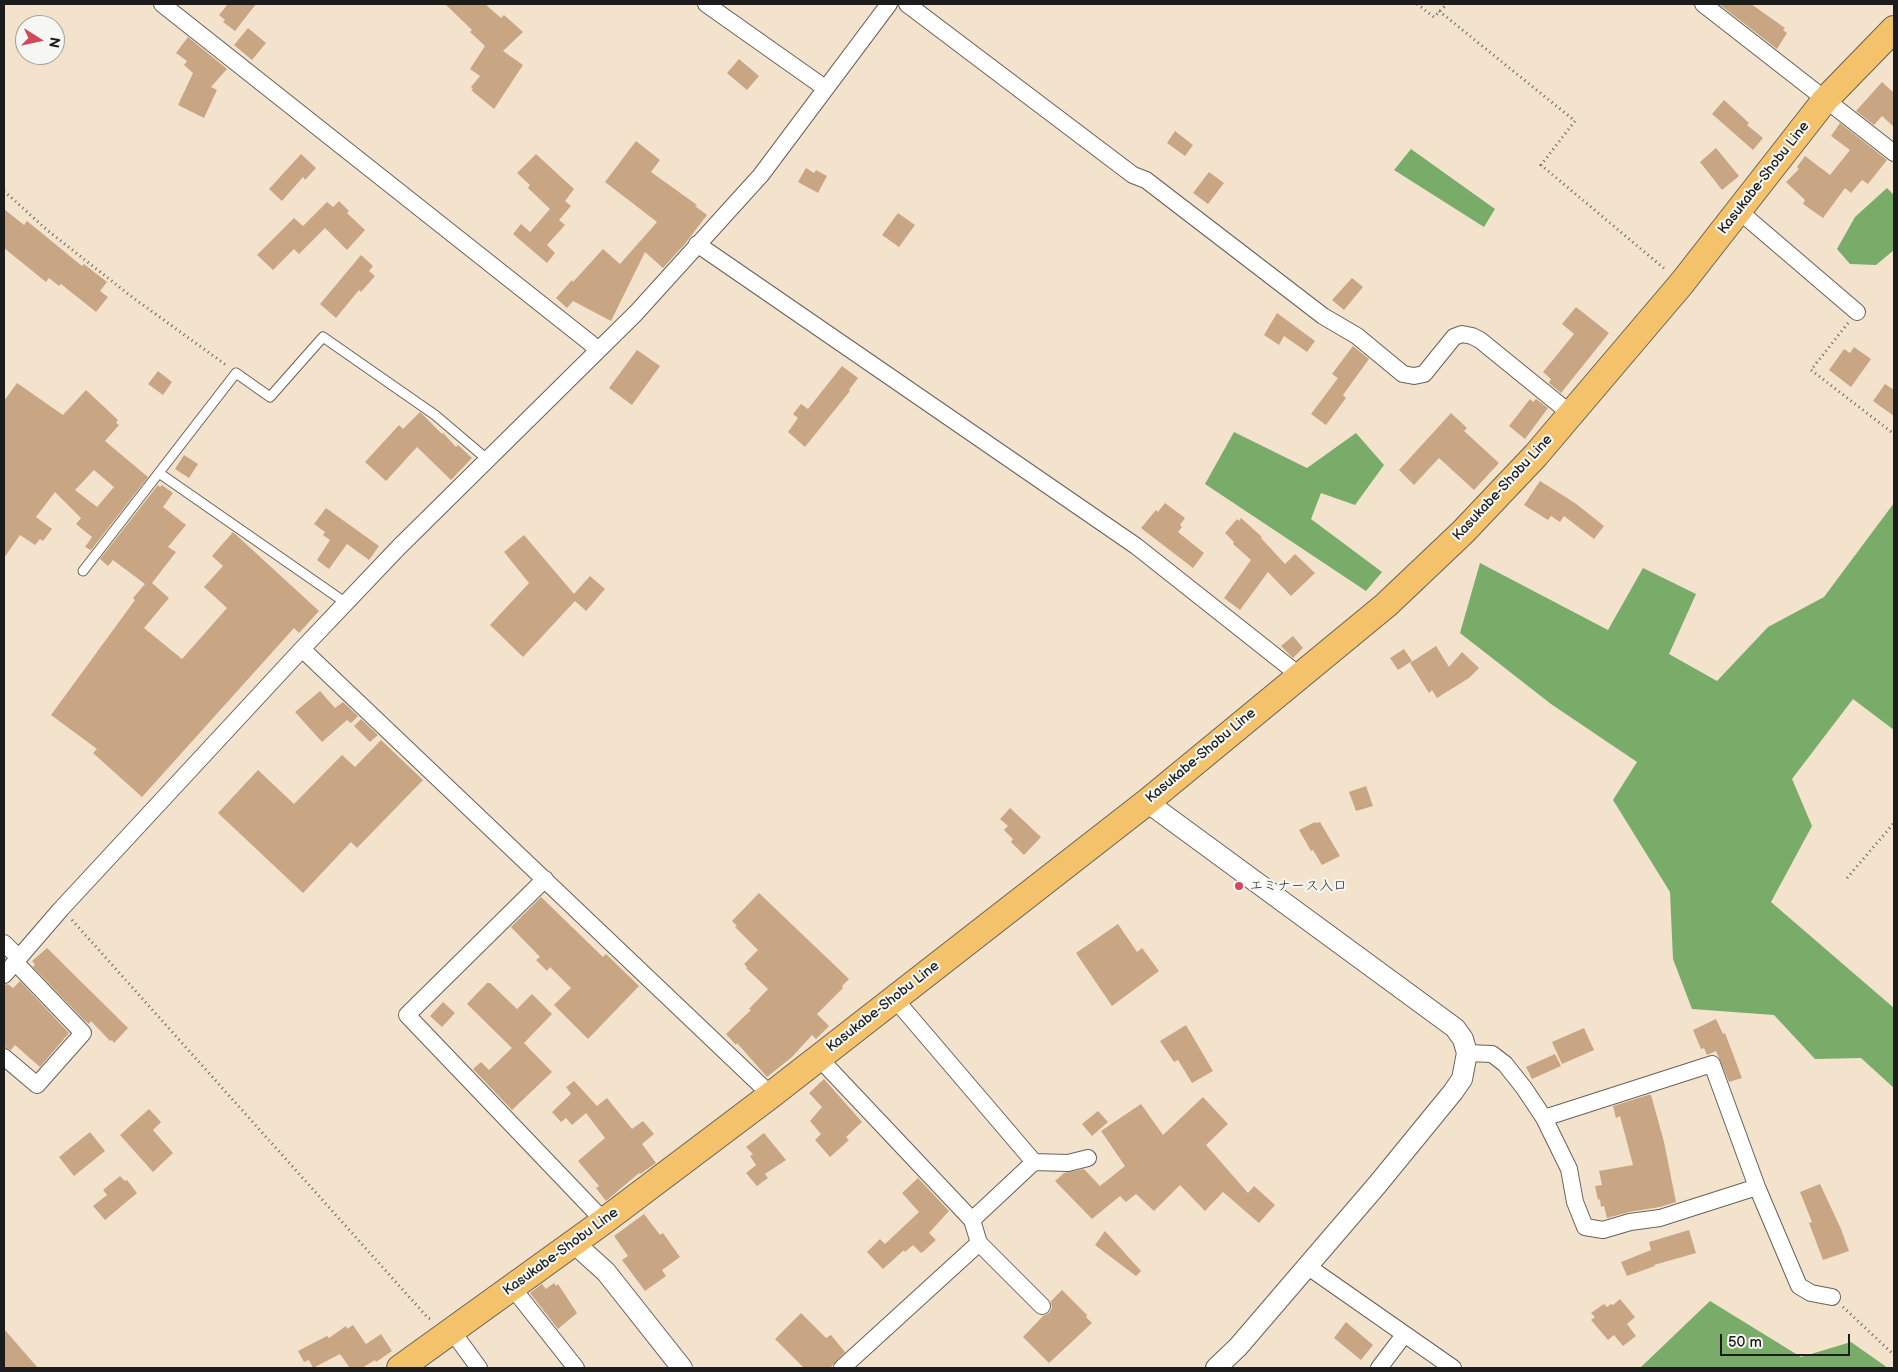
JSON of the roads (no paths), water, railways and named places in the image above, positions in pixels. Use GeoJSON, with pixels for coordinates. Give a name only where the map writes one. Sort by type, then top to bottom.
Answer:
{"type":"FeatureCollection","features":[{"type":"Feature","properties":{"kind":"main road","name":"Kasukabe-Shobu Line"},"geometry":{"type":"LineString","coordinates":[[400,1368],[604,1221],[819,1058],[1147,802],[1386,605],[1470,525],[1536,455],[1682,283],[1825,100],[1894,29]]}},
{"type":"Feature","properties":{"kind":"street"},"geometry":{"type":"LineString","coordinates":[[162,4],[598,350]]}},
{"type":"Feature","properties":{"kind":"street"},"geometry":{"type":"LineString","coordinates":[[706,4],[825,88]]}},
{"type":"Feature","properties":{"kind":"street"},"geometry":{"type":"LineString","coordinates":[[4,974],[61,909],[399,547],[636,314],[696,244],[761,175],[889,4]]}},
{"type":"Feature","properties":{"kind":"street"},"geometry":{"type":"LineString","coordinates":[[907,4],[1133,175],[1146,180],[1323,316],[1358,336],[1403,374],[1414,376],[1424,374],[1454,337],[1462,334],[1472,336],[1480,340],[1571,414]]}},
{"type":"Feature","properties":{"kind":"street"},"geometry":{"type":"LineString","coordinates":[[1703,4],[1894,153]]}},
{"type":"Feature","properties":{"kind":"street"},"geometry":{"type":"LineString","coordinates":[[1738,210],[1857,312]]}},
{"type":"Feature","properties":{"kind":"street"},"geometry":{"type":"LineString","coordinates":[[696,244],[1136,546],[1298,676]]}},
{"type":"Feature","properties":{"kind":"street"},"geometry":{"type":"LineString","coordinates":[[302,649],[771,1095]]}},
{"type":"Feature","properties":{"kind":"street"},"geometry":{"type":"LineString","coordinates":[[1147,802],[1455,1028],[1464,1039],[1467,1053],[1462,1078],[1453,1092],[1238,1347],[1216,1368]]}},
{"type":"Feature","properties":{"kind":"street"},"geometry":{"type":"LineString","coordinates":[[545,879],[407,1016],[604,1221]]}},
{"type":"Feature","properties":{"kind":"street"},"geometry":{"type":"LineString","coordinates":[[4,944],[83,1033],[37,1085],[4,1057]]}},
{"type":"Feature","properties":{"kind":"street"},"geometry":{"type":"LineString","coordinates":[[894,998],[1034,1162]]}},
{"type":"Feature","properties":{"kind":"street"},"geometry":{"type":"LineString","coordinates":[[1467,1053],[1492,1054],[1505,1064],[1544,1118],[1569,1169],[1576,1202],[1585,1226],[1603,1230],[1630,1222],[1660,1218],[1757,1187]]}},
{"type":"Feature","properties":{"kind":"street"},"geometry":{"type":"LineString","coordinates":[[819,1058],[972,1220],[979,1244],[1042,1306]]}},
{"type":"Feature","properties":{"kind":"street"},"geometry":{"type":"LineString","coordinates":[[1544,1118],[1712,1064],[1757,1187],[1799,1286],[1811,1293],[1832,1296]]}},
{"type":"Feature","properties":{"kind":"street"},"geometry":{"type":"LineString","coordinates":[[972,1220],[1034,1162],[1068,1162],[1088,1158]]}},
{"type":"Feature","properties":{"kind":"street"},"geometry":{"type":"LineString","coordinates":[[574,1242],[606,1272],[682,1368]]}},
{"type":"Feature","properties":{"kind":"street"},"geometry":{"type":"LineString","coordinates":[[842,1368],[979,1244]]}},
{"type":"Feature","properties":{"kind":"street"},"geometry":{"type":"LineString","coordinates":[[1306,1266],[1453,1368]]}},
{"type":"Feature","properties":{"kind":"street"},"geometry":{"type":"LineString","coordinates":[[512,1288],[576,1368]]}},
{"type":"Feature","properties":{"kind":"street"},"geometry":{"type":"LineString","coordinates":[[452,1332],[480,1368]]}},
{"type":"Feature","properties":{"kind":"street"},"geometry":{"type":"LineString","coordinates":[[1379,1368],[1404,1335]]}},
{"type":"Feature","properties":{"kind":"lane"},"geometry":{"type":"LineString","coordinates":[[83,571],[236,373],[270,397],[323,337],[435,414],[488,460]]}},
{"type":"Feature","properties":{"kind":"lane"},"geometry":{"type":"LineString","coordinates":[[159,473],[346,604]]}},
{"type":"Feature","properties":{"kind":"place","name":"エミナース入口"},"geometry":{"type":"Point","coordinates":[1239,886]}}]}
